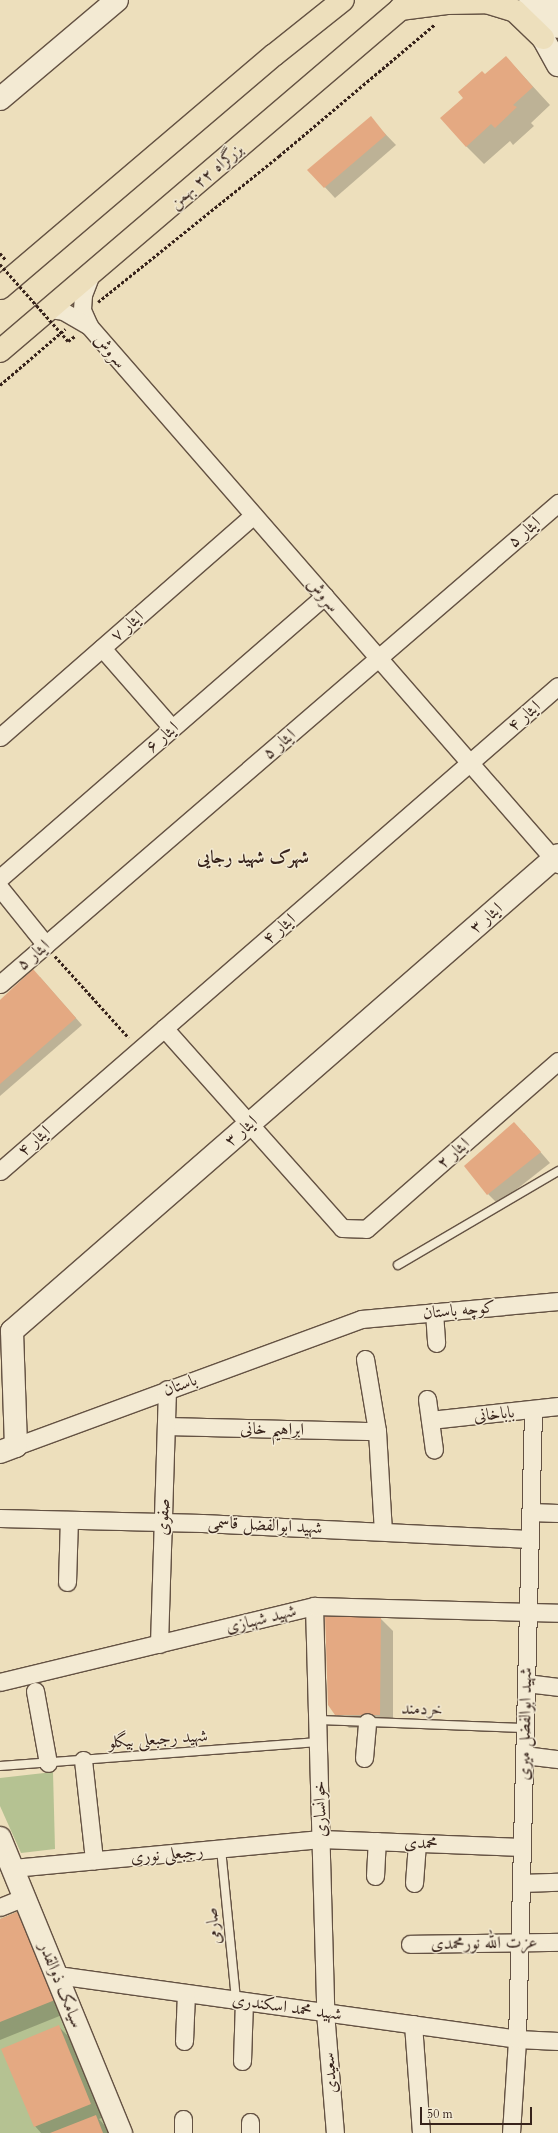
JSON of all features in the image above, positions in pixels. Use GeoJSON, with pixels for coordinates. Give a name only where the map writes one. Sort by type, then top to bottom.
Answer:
{"type":"FeatureCollection","features":[{"type":"Feature","properties":{"kind":"highway"},"geometry":{"type":"LineString","coordinates":[[0,288],[274,55],[343,0]]}},
{"type":"Feature","properties":{"kind":"highway"},"geometry":{"type":"LineString","coordinates":[[406,4],[486,2],[515,11],[551,33]]}},
{"type":"Feature","properties":{"kind":"highway","name":"بزرگراه ۲۲ بهمن"},"geometry":{"type":"LineString","coordinates":[[0,351],[406,4]]}},
{"type":"Feature","properties":{"kind":"street"},"geometry":{"type":"LineString","coordinates":[[1,96],[115,0]]}},
{"type":"Feature","properties":{"kind":"street"},"geometry":{"type":"LineString","coordinates":[[530,0],[551,33]]}},
{"type":"Feature","properties":{"kind":"street"},"geometry":{"type":"LineString","coordinates":[[549,0],[551,33],[558,65]]}},
{"type":"Feature","properties":{"kind":"street"},"geometry":{"type":"LineString","coordinates":[[82,325],[83,295],[90,274]]}},
{"type":"Feature","properties":{"kind":"street","name":"سروش"},"geometry":{"type":"LineString","coordinates":[[49,309],[63,311],[82,325],[254,515],[470,763],[556,859]]}},
{"type":"Feature","properties":{"kind":"street","name":"ایثار ۵"},"geometry":{"type":"LineString","coordinates":[[0,984],[558,504]]}},
{"type":"Feature","properties":{"kind":"street","name":"ایثار ۷"},"geometry":{"type":"LineString","coordinates":[[0,737],[254,515]]}},
{"type":"Feature","properties":{"kind":"street","name":"ایثار ۶"},"geometry":{"type":"LineString","coordinates":[[0,878],[324,596]]}},
{"type":"Feature","properties":{"kind":"street"},"geometry":{"type":"LineString","coordinates":[[102,648],[172,728]]}},
{"type":"Feature","properties":{"kind":"street","name":"ایثار ۴"},"geometry":{"type":"LineString","coordinates":[[0,1171],[558,686]]}},
{"type":"Feature","properties":{"kind":"street","name":"ایثار ۳"},"geometry":{"type":"LineString","coordinates":[[8,1449],[12,1331],[556,859]]}},
{"type":"Feature","properties":{"kind":"street"},"geometry":{"type":"LineString","coordinates":[[0,888],[46,945]]}},
{"type":"Feature","properties":{"kind":"street"},"geometry":{"type":"LineString","coordinates":[[164,1028],[249,1124]]}},
{"type":"Feature","properties":{"kind":"street","name":"ایثار ۲"},"geometry":{"type":"LineString","coordinates":[[249,1124],[342,1228],[366,1229],[558,1061]]}},
{"type":"Feature","properties":{"kind":"street","name":"کوچه باستان"},"geometry":{"type":"LineString","coordinates":[[361,1319],[558,1301]]}},
{"type":"Feature","properties":{"kind":"street"},"geometry":{"type":"LineString","coordinates":[[434,1312],[436,1344]]}},
{"type":"Feature","properties":{"kind":"street","name":"باستان"},"geometry":{"type":"LineString","coordinates":[[8,1449],[361,1319]]}},
{"type":"Feature","properties":{"kind":"street"},"geometry":{"type":"LineString","coordinates":[[365,1359],[378,1431],[383,1531]]}},
{"type":"Feature","properties":{"kind":"street","name":"صفوی"},"geometry":{"type":"LineString","coordinates":[[159,1644],[167,1390]]}},
{"type":"Feature","properties":{"kind":"street"},"geometry":{"type":"LineString","coordinates":[[427,1399],[434,1450]]}},
{"type":"Feature","properties":{"kind":"street","name":"باباخانی"},"geometry":{"type":"LineString","coordinates":[[430,1420],[533,1410],[558,1406]]}},
{"type":"Feature","properties":{"kind":"street","name":"شهید ابوالفضل میری"},"geometry":{"type":"LineString","coordinates":[[511,2133],[517,2039],[533,1410]]}},
{"type":"Feature","properties":{"kind":"street","name":"ابراهیم خانی"},"geometry":{"type":"LineString","coordinates":[[166,1426],[378,1431]]}},
{"type":"Feature","properties":{"kind":"street"},"geometry":{"type":"LineString","coordinates":[[530,1512],[558,1513]]}},
{"type":"Feature","properties":{"kind":"street","name":"شهید ابوالفضل قاسمی"},"geometry":{"type":"LineString","coordinates":[[0,1518],[163,1521],[529,1539]]}},
{"type":"Feature","properties":{"kind":"street"},"geometry":{"type":"LineString","coordinates":[[66,1582],[69,1520]]}},
{"type":"Feature","properties":{"kind":"street","name":"شهید شهبازی"},"geometry":{"type":"LineString","coordinates":[[0,1682],[314,1606],[558,1613]]}},
{"type":"Feature","properties":{"kind":"street","name":"خوانساری"},"geometry":{"type":"LineString","coordinates":[[314,1606],[325,2012]]}},
{"type":"Feature","properties":{"kind":"street"},"geometry":{"type":"LineString","coordinates":[[526,1683],[558,1687]]}},
{"type":"Feature","properties":{"kind":"street"},"geometry":{"type":"LineString","coordinates":[[35,1691],[48,1763]]}},
{"type":"Feature","properties":{"kind":"street"},"geometry":{"type":"LineString","coordinates":[[364,1758],[367,1722]]}},
{"type":"Feature","properties":{"kind":"street"},"geometry":{"type":"LineString","coordinates":[[524,1755],[558,1759]]}},
{"type":"Feature","properties":{"kind":"street"},"geometry":{"type":"LineString","coordinates":[[83,1760],[94,1860]]}},
{"type":"Feature","properties":{"kind":"street","name":"سیامک ذوالقدر"},"geometry":{"type":"LineString","coordinates":[[0,1838],[121,2133]]}},
{"type":"Feature","properties":{"kind":"street","name":"محمدی"},"geometry":{"type":"LineString","coordinates":[[321,1839],[522,1847]]}},
{"type":"Feature","properties":{"kind":"street","name":"رجبعلی نوری"},"geometry":{"type":"LineString","coordinates":[[13,1868],[321,1839]]}},
{"type":"Feature","properties":{"kind":"street"},"geometry":{"type":"LineString","coordinates":[[375,1876],[377,1841]]}},
{"type":"Feature","properties":{"kind":"street"},"geometry":{"type":"LineString","coordinates":[[414,1882],[416,1843]]}},
{"type":"Feature","properties":{"kind":"street"},"geometry":{"type":"LineString","coordinates":[[521,1883],[558,1882]]}},
{"type":"Feature","properties":{"kind":"street"},"geometry":{"type":"LineString","coordinates":[[0,1907],[25,1897]]}},
{"type":"Feature","properties":{"kind":"street","name":"عزت الله نورمحمدی"},"geometry":{"type":"LineString","coordinates":[[410,1944],[558,1942]]}},
{"type":"Feature","properties":{"kind":"street","name":"شهید محمد اسکندری"},"geometry":{"type":"LineString","coordinates":[[57,1974],[517,2039],[558,2041]]}},
{"type":"Feature","properties":{"kind":"street"},"geometry":{"type":"LineString","coordinates":[[184,2041],[186,1992]]}},
{"type":"Feature","properties":{"kind":"street"},"geometry":{"type":"LineString","coordinates":[[240,2000],[242,2061]]}},
{"type":"Feature","properties":{"kind":"street","name":"سعیدی"},"geometry":{"type":"LineString","coordinates":[[325,2012],[335,2133]]}},
{"type":"Feature","properties":{"kind":"street"},"geometry":{"type":"LineString","coordinates":[[413,2024],[421,2133]]}},
{"type":"Feature","properties":{"kind":"lane"},"geometry":{"type":"LineString","coordinates":[[398,1265],[558,1171]]}},
{"type":"Feature","properties":{"kind":"lane","name":"خردمند"},"geometry":{"type":"LineString","coordinates":[[317,1720],[525,1728]]}},
{"type":"Feature","properties":{"kind":"lane","name":"شهید رجبعلی بیگلو"},"geometry":{"type":"LineString","coordinates":[[0,1766],[318,1742]]}},
{"type":"Feature","properties":{"kind":"lane","name":"صارمی"},"geometry":{"type":"LineString","coordinates":[[221,1849],[240,2000]]}},
{"type":"Feature","properties":{"kind":"path"},"geometry":{"type":"LineString","coordinates":[[0,264],[68,341],[82,325],[438,21]]}},
{"type":"Feature","properties":{"kind":"path"},"geometry":{"type":"LineString","coordinates":[[0,253],[6,260]]}},
{"type":"Feature","properties":{"kind":"path"},"geometry":{"type":"LineString","coordinates":[[0,385],[69,326]]}},
{"type":"Feature","properties":{"kind":"path"},"geometry":{"type":"LineString","coordinates":[[46,945],[139,1050]]}},
{"type":"Feature","properties":{"kind":"green space"},"geometry":{"type":"Polygon","coordinates":[[[53,1772],[55,1849],[21,1853],[0,1806],[0,1778],[53,1772]]]}},
{"type":"Feature","properties":{"kind":"green space"},"geometry":{"type":"Polygon","coordinates":[[[19,1911],[111,2133],[0,2133],[0,1919],[19,1911]]]}},
{"type":"Feature","properties":{"kind":"building"},"geometry":{"type":"Polygon","coordinates":[[[506,56],[533,87],[513,105],[517,107],[495,128],[491,124],[466,147],[440,118],[463,98],[458,92],[482,71],[485,74],[506,56]]]}},
{"type":"Feature","properties":{"kind":"building"},"geometry":{"type":"Polygon","coordinates":[[[371,116],[386,135],[324,188],[307,170],[371,116]]]}},
{"type":"Feature","properties":{"kind":"building"},"geometry":{"type":"Polygon","coordinates":[[[33,969],[76,1018],[0,1084],[0,1000],[33,969]]]}},
{"type":"Feature","properties":{"kind":"building"},"geometry":{"type":"Polygon","coordinates":[[[514,1122],[541,1152],[487,1195],[464,1166],[514,1122]]]}},
{"type":"Feature","properties":{"kind":"building"},"geometry":{"type":"Polygon","coordinates":[[[325,1615],[381,1617],[380,1715],[335,1715],[328,1705],[325,1615]]]}},
{"type":"Feature","properties":{"kind":"building"},"geometry":{"type":"Polygon","coordinates":[[[19,1911],[55,2000],[0,2022],[0,1919],[19,1911]]]}},
{"type":"Feature","properties":{"kind":"building"},"geometry":{"type":"Polygon","coordinates":[[[59,2025],[91,2104],[34,2127],[1,2049],[59,2025]]]}},
{"type":"Feature","properties":{"kind":"building"},"geometry":{"type":"Polygon","coordinates":[[[96,2115],[103,2133],[50,2133],[96,2115]]]}},
{"type":"Feature","properties":{"kind":"district","name":"شهرک شهید رجایی"},"geometry":{"type":"Point","coordinates":[253,858]}}]}
